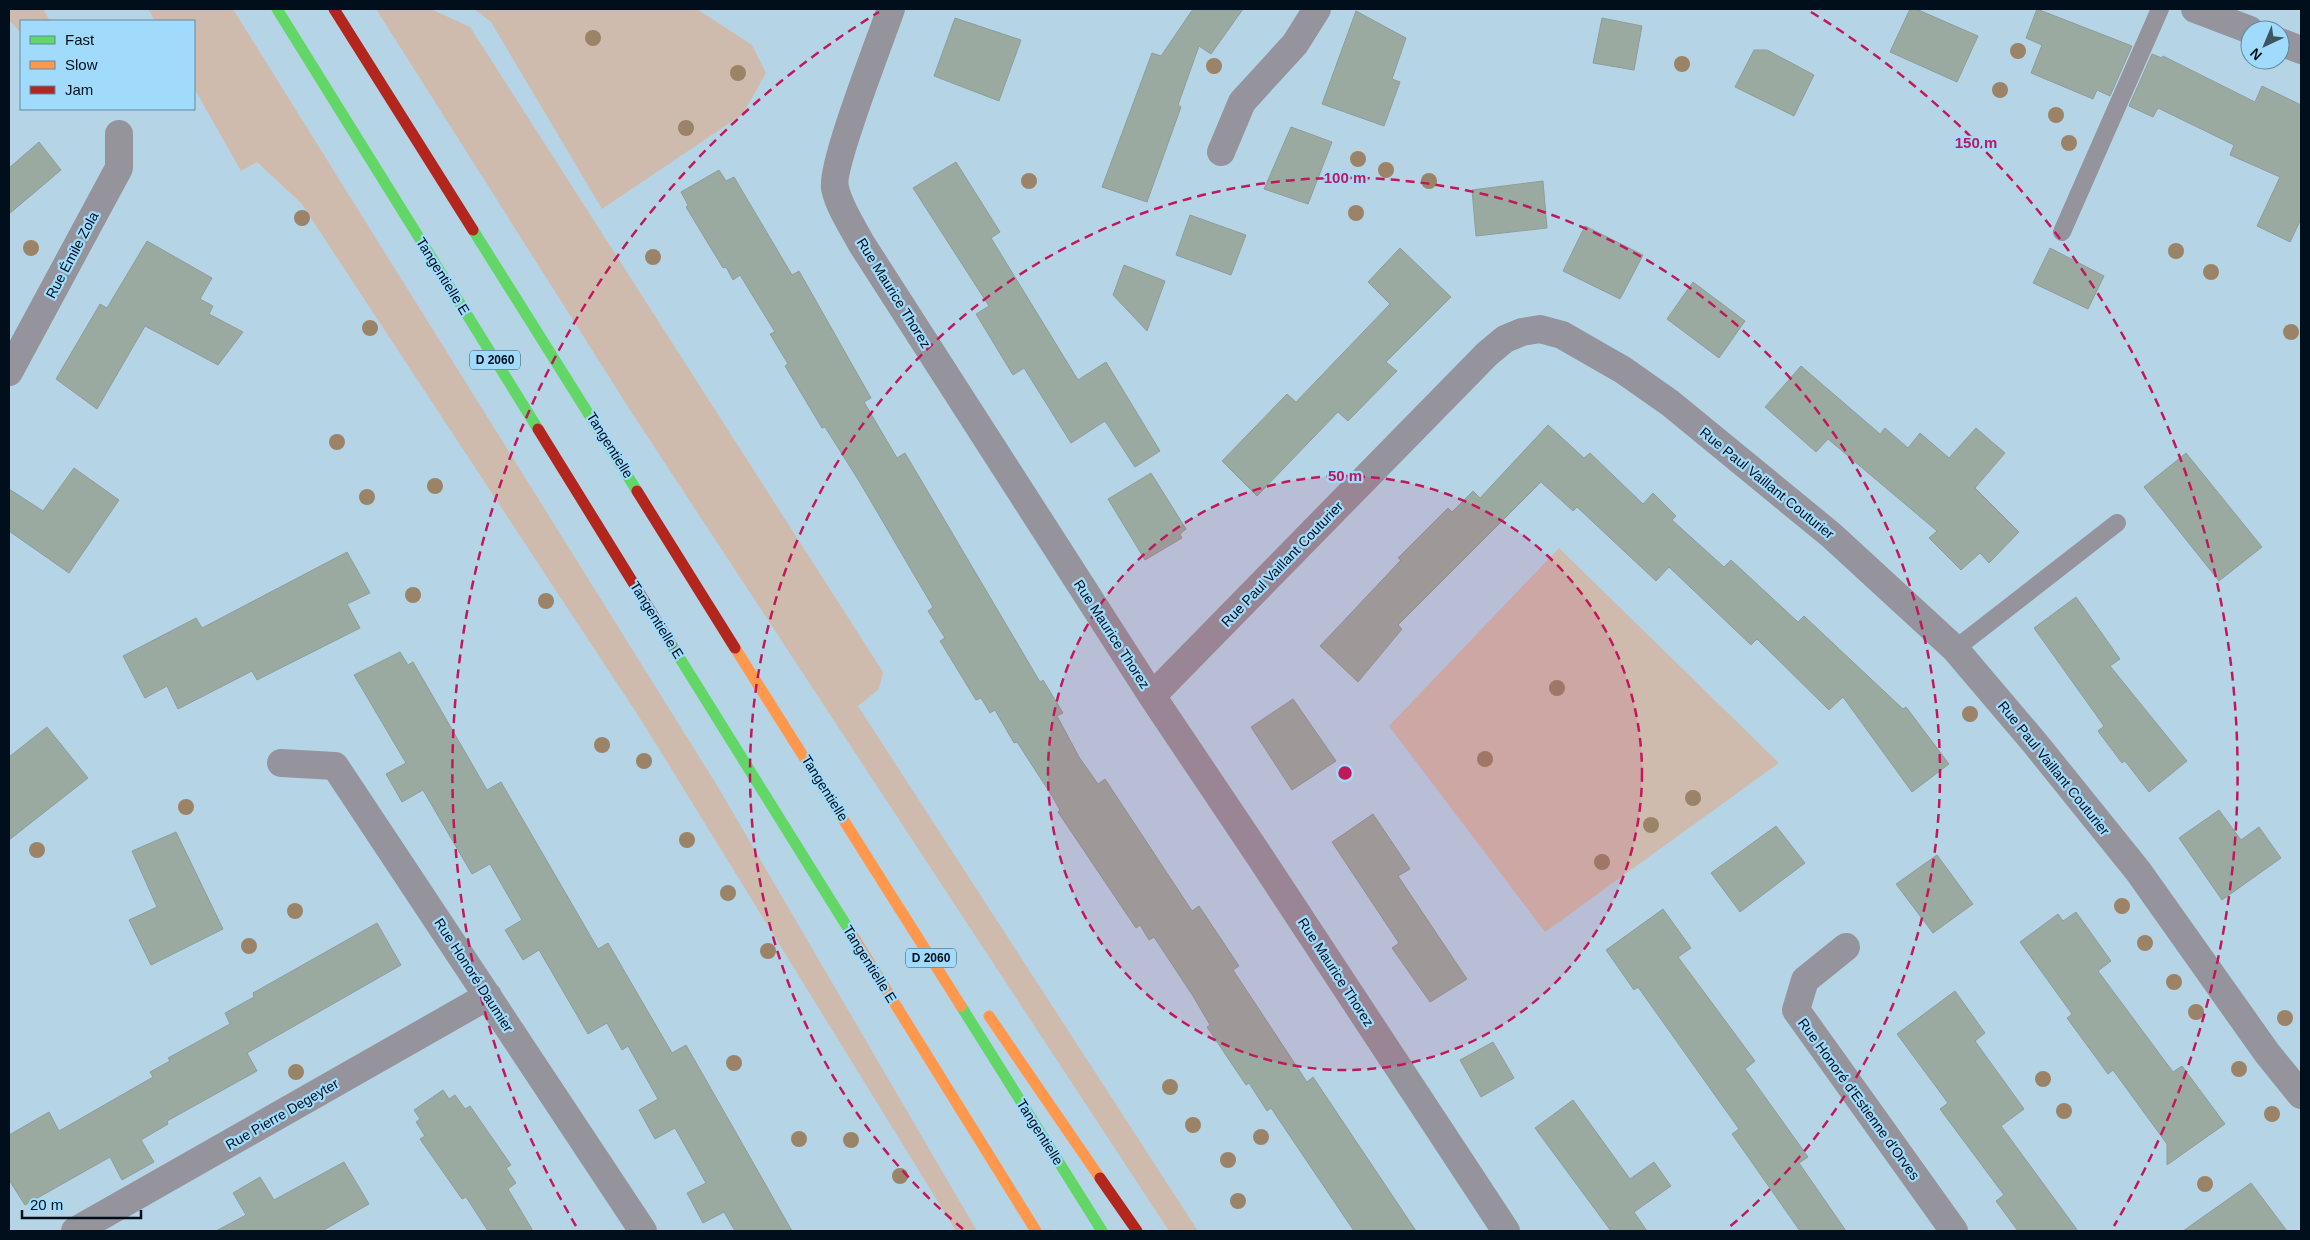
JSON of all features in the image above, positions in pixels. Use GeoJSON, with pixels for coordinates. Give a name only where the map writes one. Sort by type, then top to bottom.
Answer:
{"type":"FeatureCollection","features":[{"type":"Feature","properties":{"kind":"main road","name":"Tangentielle E"},"geometry":{"type":"LineString","coordinates":[[277,9],[1030,1226],[1036,1231]]}},
{"type":"Feature","properties":{"kind":"main road","name":"Tangentielle"},"geometry":{"type":"LineString","coordinates":[[334,9],[548,346],[1102,1231]]}},
{"type":"Feature","properties":{"kind":"main road"},"geometry":{"type":"LineString","coordinates":[[760,684],[900,888]]}},
{"type":"Feature","properties":{"kind":"main road"},"geometry":{"type":"LineString","coordinates":[[979,1002],[1136,1231]]}},
{"type":"Feature","properties":{"kind":"street","name":"Rue Maurice Thorez"},"geometry":{"type":"LineString","coordinates":[[891,9],[840,154],[834,186],[844,212],[861,243],[1152,696],[1506,1231]]}},
{"type":"Feature","properties":{"kind":"street"},"geometry":{"type":"LineString","coordinates":[[1221,152],[1242,102],[1295,44],[1317,9]]}},
{"type":"Feature","properties":{"kind":"street"},"geometry":{"type":"LineString","coordinates":[[2195,9],[2240,26]]}},
{"type":"Feature","properties":{"kind":"street","name":"Rue Émile Zola"},"geometry":{"type":"LineString","coordinates":[[9,372],[119,168],[120,134]]}},
{"type":"Feature","properties":{"kind":"street","name":"Rue Paul Vaillant Couturier"},"geometry":{"type":"LineString","coordinates":[[1152,696],[1487,354],[1505,339],[1522,332],[1540,329],[1562,335],[1623,370],[1670,404],[1831,535],[1955,650],[2034,742],[2138,871],[2267,1053],[2301,1095]]}},
{"type":"Feature","properties":{"kind":"street","name":"Rue Honoré Daumier"},"geometry":{"type":"LineString","coordinates":[[281,763],[335,766],[643,1231]]}},
{"type":"Feature","properties":{"kind":"street","name":"Rue Honoré d'Estienne d'Orves"},"geometry":{"type":"LineString","coordinates":[[1846,948],[1805,980],[1796,1010],[1954,1231]]}},
{"type":"Feature","properties":{"kind":"street","name":"Rue Pierre Degeyter"},"geometry":{"type":"LineString","coordinates":[[75,1231],[488,996]]}},
{"type":"Feature","properties":{"kind":"lane"},"geometry":{"type":"LineString","coordinates":[[2062,232],[2160,9]]}},
{"type":"Feature","properties":{"kind":"lane"},"geometry":{"type":"LineString","coordinates":[[1955,650],[2117,523]]}},
{"type":"Feature","properties":{"kind":"shaded area"},"geometry":{"type":"Polygon","coordinates":[[[9,9],[43,9],[49,20],[20,20],[20,32],[9,20],[9,9]]]}},
{"type":"Feature","properties":{"kind":"shaded area"},"geometry":{"type":"Polygon","coordinates":[[[148,9],[233,9],[718,787],[977,1231],[956,1231],[643,723],[301,203],[257,162],[241,171],[195,90],[195,20],[154,20],[148,9]]]}},
{"type":"Feature","properties":{"kind":"shaded area"},"geometry":{"type":"Polygon","coordinates":[[[376,9],[431,9],[470,27],[883,672],[879,689],[858,706],[1198,1231],[1169,1231],[630,410],[376,9]]]}},
{"type":"Feature","properties":{"kind":"shaded area"},"geometry":{"type":"Polygon","coordinates":[[[474,9],[697,9],[752,45],[766,73],[743,114],[602,209],[491,22],[474,9]]]}},
{"type":"Feature","properties":{"kind":"shaded area"},"geometry":{"type":"Polygon","coordinates":[[[1559,548],[1779,763],[1545,932],[1389,726],[1559,548]]]}},
{"type":"Feature","properties":{"kind":"building"},"geometry":{"type":"Polygon","coordinates":[[[1193,9],[1243,9],[1211,54],[1199,46],[1178,105],[1181,107],[1147,202],[1102,187],[1152,53],[1161,56],[1193,9]]]}},
{"type":"Feature","properties":{"kind":"building"},"geometry":{"type":"Polygon","coordinates":[[[1910,9],[1916,9],[1978,36],[1957,82],[1890,52],[1910,9]]]}},
{"type":"Feature","properties":{"kind":"building"},"geometry":{"type":"Polygon","coordinates":[[[2037,9],[2132,46],[2110,96],[2097,90],[2093,99],[2031,73],[2042,45],[2026,38],[2037,9]]]}},
{"type":"Feature","properties":{"kind":"building"},"geometry":{"type":"Polygon","coordinates":[[[1356,11],[1406,38],[1392,79],[1400,82],[1384,126],[1322,104],[1356,11]]]}},
{"type":"Feature","properties":{"kind":"building"},"geometry":{"type":"Polygon","coordinates":[[[955,18],[1021,40],[999,101],[934,76],[955,18]]]}},
{"type":"Feature","properties":{"kind":"building"},"geometry":{"type":"Polygon","coordinates":[[[1602,18],[1642,26],[1634,70],[1593,63],[1602,18]]]}},
{"type":"Feature","properties":{"kind":"building"},"geometry":{"type":"Polygon","coordinates":[[[1754,50],[1767,50],[1814,75],[1794,116],[1735,87],[1754,50]]]}},
{"type":"Feature","properties":{"kind":"building"},"geometry":{"type":"Polygon","coordinates":[[[2152,54],[2162,58],[2163,56],[2255,102],[2262,86],[2301,105],[2301,219],[2290,242],[2257,226],[2280,177],[2230,155],[2234,145],[2158,108],[2153,117],[2129,106],[2152,54]]]}},
{"type":"Feature","properties":{"kind":"building"},"geometry":{"type":"Polygon","coordinates":[[[1291,127],[1332,142],[1308,204],[1264,189],[1291,127]]]}},
{"type":"Feature","properties":{"kind":"building"},"geometry":{"type":"Polygon","coordinates":[[[39,142],[61,170],[9,214],[9,168],[39,142]]]}},
{"type":"Feature","properties":{"kind":"building"},"geometry":{"type":"Polygon","coordinates":[[[956,162],[1000,232],[991,238],[1078,380],[1106,362],[1160,451],[1135,467],[1105,421],[1071,443],[1024,368],[1013,375],[976,314],[989,306],[913,188],[956,162]]]}},
{"type":"Feature","properties":{"kind":"building"},"geometry":{"type":"Polygon","coordinates":[[[719,170],[726,181],[734,177],[792,275],[799,271],[871,398],[864,402],[897,458],[905,453],[1040,682],[1043,680],[1063,713],[1057,716],[1079,757],[1098,784],[1105,779],[1192,911],[1199,906],[1239,966],[1233,970],[1307,1082],[1313,1077],[1416,1231],[1354,1231],[1271,1108],[1267,1111],[1249,1083],[1246,1085],[1207,1027],[1210,1025],[1193,996],[1154,937],[1149,940],[1140,925],[1136,928],[1058,812],[1060,810],[1052,796],[1017,742],[1014,743],[995,710],[990,713],[981,698],[976,700],[940,641],[945,638],[928,611],[933,607],[859,481],[825,427],[822,428],[785,366],[788,364],[770,334],[775,332],[740,275],[733,280],[726,267],[723,268],[686,207],[688,205],[681,192],[719,170]]]}},
{"type":"Feature","properties":{"kind":"building"},"geometry":{"type":"Polygon","coordinates":[[[1543,181],[1547,228],[1476,236],[1472,190],[1543,181]]]}},
{"type":"Feature","properties":{"kind":"building"},"geometry":{"type":"Polygon","coordinates":[[[1190,215],[1246,235],[1231,275],[1176,255],[1190,215]]]}},
{"type":"Feature","properties":{"kind":"building"},"geometry":{"type":"Polygon","coordinates":[[[1585,226],[1643,255],[1620,299],[1563,271],[1585,226]]]}},
{"type":"Feature","properties":{"kind":"building"},"geometry":{"type":"Polygon","coordinates":[[[147,241],[212,278],[200,299],[213,306],[209,314],[243,332],[218,365],[145,326],[97,409],[56,379],[100,304],[107,308],[147,241]]]}},
{"type":"Feature","properties":{"kind":"building"},"geometry":{"type":"Polygon","coordinates":[[[1400,248],[1451,297],[1386,362],[1397,371],[1348,421],[1338,412],[1257,496],[1222,461],[1287,394],[1296,402],[1390,304],[1368,282],[1400,248]]]}},
{"type":"Feature","properties":{"kind":"building"},"geometry":{"type":"Polygon","coordinates":[[[2050,248],[2104,276],[2088,309],[2033,283],[2050,248]]]}},
{"type":"Feature","properties":{"kind":"building"},"geometry":{"type":"Polygon","coordinates":[[[1124,265],[1165,281],[1147,331],[1113,295],[1124,265]]]}},
{"type":"Feature","properties":{"kind":"building"},"geometry":{"type":"Polygon","coordinates":[[[1693,282],[1745,321],[1719,358],[1667,319],[1693,282]]]}},
{"type":"Feature","properties":{"kind":"building"},"geometry":{"type":"Polygon","coordinates":[[[1801,366],[1880,434],[1885,428],[1908,448],[1920,433],[1949,458],[1976,428],[2005,453],[1975,488],[2019,532],[1989,563],[1980,553],[1961,570],[1929,538],[1937,531],[1828,439],[1816,452],[1765,407],[1801,366]]]}},
{"type":"Feature","properties":{"kind":"building"},"geometry":{"type":"Polygon","coordinates":[[[1548,425],[1584,458],[1590,453],[1643,504],[1653,493],[1676,516],[1672,520],[1724,567],[1731,560],[1798,622],[1804,616],[1903,709],[1906,707],[1949,764],[1912,792],[1843,697],[1829,710],[1757,639],[1751,645],[1669,567],[1656,581],[1577,507],[1573,511],[1541,482],[1398,625],[1402,629],[1358,682],[1320,646],[1401,560],[1398,558],[1448,508],[1452,512],[1473,491],[1480,498],[1548,425]]]}},
{"type":"Feature","properties":{"kind":"building"},"geometry":{"type":"Polygon","coordinates":[[[2186,453],[2262,547],[2219,581],[2144,487],[2186,453]]]}},
{"type":"Feature","properties":{"kind":"building"},"geometry":{"type":"Polygon","coordinates":[[[74,468],[119,500],[69,573],[9,531],[9,489],[43,511],[74,468]]]}},
{"type":"Feature","properties":{"kind":"building"},"geometry":{"type":"Polygon","coordinates":[[[1151,473],[1186,529],[1180,534],[1182,538],[1145,560],[1108,499],[1151,473]]]}},
{"type":"Feature","properties":{"kind":"building"},"geometry":{"type":"Polygon","coordinates":[[[347,552],[370,593],[347,604],[360,628],[257,680],[252,671],[178,709],[167,686],[145,698],[123,656],[196,618],[202,628],[347,552]]]}},
{"type":"Feature","properties":{"kind":"building"},"geometry":{"type":"Polygon","coordinates":[[[2076,597],[2120,659],[2110,666],[2187,761],[2149,792],[2125,761],[2122,763],[2098,731],[2104,726],[2034,628],[2076,597]]]}},
{"type":"Feature","properties":{"kind":"building"},"geometry":{"type":"Polygon","coordinates":[[[400,652],[408,665],[413,662],[487,790],[501,782],[598,949],[608,943],[672,1053],[686,1045],[792,1231],[735,1231],[724,1212],[703,1223],[687,1193],[706,1183],[675,1128],[655,1139],[639,1110],[658,1099],[628,1046],[622,1050],[607,1023],[588,1034],[539,950],[523,960],[505,930],[522,920],[490,864],[472,874],[423,790],[402,802],[386,774],[406,763],[354,675],[400,652]]]}},
{"type":"Feature","properties":{"kind":"building"},"geometry":{"type":"Polygon","coordinates":[[[1293,699],[1336,761],[1292,790],[1251,727],[1293,699]]]}},
{"type":"Feature","properties":{"kind":"building"},"geometry":{"type":"Polygon","coordinates":[[[47,727],[88,778],[9,840],[9,757],[47,727]]]}},
{"type":"Feature","properties":{"kind":"building"},"geometry":{"type":"Polygon","coordinates":[[[2219,810],[2241,840],[2259,827],[2281,858],[2222,900],[2179,838],[2219,810]]]}},
{"type":"Feature","properties":{"kind":"building"},"geometry":{"type":"Polygon","coordinates":[[[1373,814],[1410,869],[1398,876],[1467,979],[1430,1002],[1392,948],[1399,943],[1332,842],[1373,814]]]}},
{"type":"Feature","properties":{"kind":"building"},"geometry":{"type":"Polygon","coordinates":[[[1776,826],[1805,863],[1740,912],[1711,873],[1776,826]]]}},
{"type":"Feature","properties":{"kind":"building"},"geometry":{"type":"Polygon","coordinates":[[[176,832],[223,929],[151,965],[129,920],[157,907],[132,851],[176,832]]]}},
{"type":"Feature","properties":{"kind":"building"},"geometry":{"type":"Polygon","coordinates":[[[1937,855],[1973,904],[1933,933],[1896,884],[1937,855]]]}},
{"type":"Feature","properties":{"kind":"building"},"geometry":{"type":"Polygon","coordinates":[[[1663,909],[1691,948],[1678,957],[1755,1061],[1745,1069],[1808,1157],[1799,1163],[1846,1231],[1800,1231],[1732,1134],[1739,1129],[1638,987],[1634,990],[1606,950],[1663,909]]]}},
{"type":"Feature","properties":{"kind":"building"},"geometry":{"type":"Polygon","coordinates":[[[2076,912],[2111,961],[2098,971],[2173,1072],[2182,1066],[2225,1124],[2167,1165],[2167,1144],[2113,1070],[2108,1074],[2067,1018],[2072,1014],[2020,942],[2058,914],[2063,921],[2076,912]]]}},
{"type":"Feature","properties":{"kind":"building"},"geometry":{"type":"Polygon","coordinates":[[[377,923],[401,965],[247,1053],[257,1071],[167,1121],[168,1124],[141,1140],[154,1162],[122,1180],[110,1157],[25,1205],[9,1180],[9,1135],[49,1112],[59,1131],[153,1077],[150,1072],[170,1061],[168,1058],[230,1024],[225,1013],[254,997],[253,993],[377,923]]]}},
{"type":"Feature","properties":{"kind":"building"},"geometry":{"type":"Polygon","coordinates":[[[1955,991],[1985,1033],[1975,1041],[2024,1109],[2001,1126],[2078,1231],[2018,1231],[1996,1201],[2004,1195],[1940,1109],[1948,1103],[1897,1034],[1955,991]]]}},
{"type":"Feature","properties":{"kind":"building"},"geometry":{"type":"Polygon","coordinates":[[[1493,1042],[1514,1078],[1481,1097],[1460,1060],[1493,1042]]]}},
{"type":"Feature","properties":{"kind":"building"},"geometry":{"type":"Polygon","coordinates":[[[443,1090],[449,1099],[455,1095],[465,1109],[470,1106],[511,1165],[506,1168],[516,1183],[508,1189],[533,1231],[488,1231],[466,1197],[462,1199],[420,1139],[425,1136],[416,1122],[420,1119],[414,1110],[443,1090]]]}},
{"type":"Feature","properties":{"kind":"building"},"geometry":{"type":"Polygon","coordinates":[[[1573,1100],[1630,1179],[1654,1162],[1671,1186],[1634,1212],[1647,1231],[1611,1231],[1535,1128],[1573,1100]]]}},
{"type":"Feature","properties":{"kind":"building"},"geometry":{"type":"Polygon","coordinates":[[[344,1162],[369,1204],[322,1231],[216,1231],[246,1215],[233,1193],[260,1177],[274,1200],[344,1162]]]}},
{"type":"Feature","properties":{"kind":"building"},"geometry":{"type":"Polygon","coordinates":[[[2251,1183],[2287,1231],[2183,1231],[2227,1200],[2251,1183]]]}},
{"type":"Feature","properties":{"kind":"traffic: fast"},"geometry":{"type":"LineString","coordinates":[[277,9],[538,429]]}},
{"type":"Feature","properties":{"kind":"traffic: fast"},"geometry":{"type":"LineString","coordinates":[[473,230],[637,491]]}},
{"type":"Feature","properties":{"kind":"traffic: fast"},"geometry":{"type":"LineString","coordinates":[[671,644],[851,933]]}},
{"type":"Feature","properties":{"kind":"traffic: fast"},"geometry":{"type":"LineString","coordinates":[[961,1006],[1102,1231]]}},
{"type":"Feature","properties":{"kind":"traffic: slow"},"geometry":{"type":"LineString","coordinates":[[735,648],[961,1006]]}},
{"type":"Feature","properties":{"kind":"traffic: slow"},"geometry":{"type":"LineString","coordinates":[[851,933],[1036,1231]]}},
{"type":"Feature","properties":{"kind":"traffic: slow"},"geometry":{"type":"LineString","coordinates":[[989,1016],[1100,1178]]}},
{"type":"Feature","properties":{"kind":"traffic: jam"},"geometry":{"type":"LineString","coordinates":[[334,9],[473,230]]}},
{"type":"Feature","properties":{"kind":"traffic: jam"},"geometry":{"type":"LineString","coordinates":[[538,429],[671,644]]}},
{"type":"Feature","properties":{"kind":"traffic: jam"},"geometry":{"type":"LineString","coordinates":[[637,491],[735,648]]}},
{"type":"Feature","properties":{"kind":"traffic: jam"},"geometry":{"type":"LineString","coordinates":[[1100,1178],[1137,1231]]}}]}
